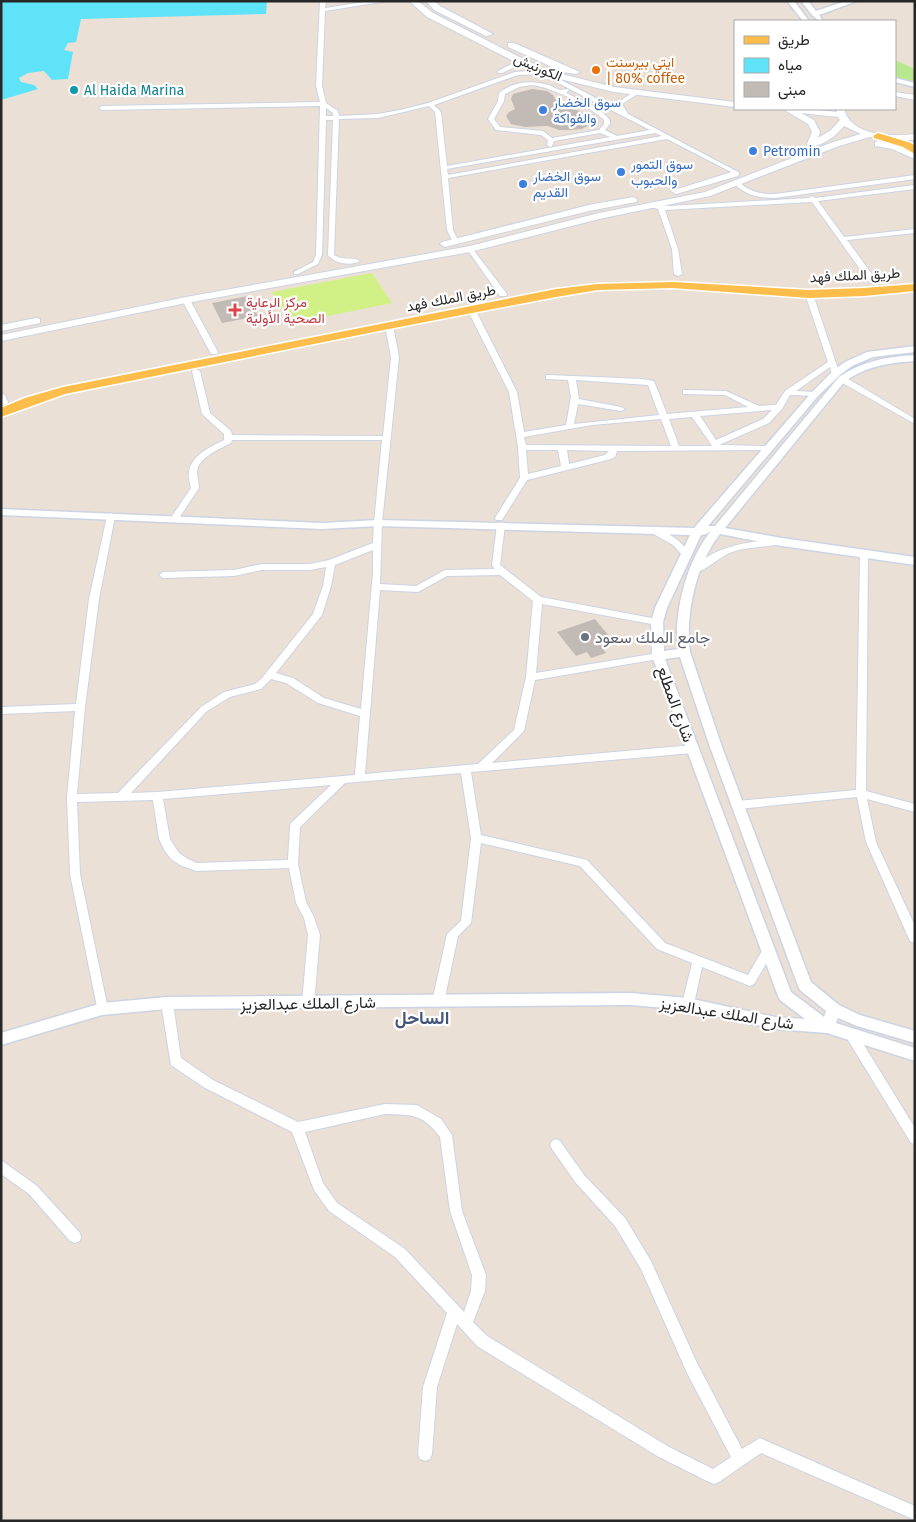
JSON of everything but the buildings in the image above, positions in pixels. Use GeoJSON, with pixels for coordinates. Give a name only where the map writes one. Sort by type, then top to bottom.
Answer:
{"type":"FeatureCollection","features":[{"type":"Feature","properties":{"kind":"main road","name":"الكورنيش"},"geometry":{"type":"LineString","coordinates":[[413,1],[430,15],[542,72],[634,94],[734,105]]}},
{"type":"Feature","properties":{"kind":"main road","name":"الكورنيش"},"geometry":{"type":"LineString","coordinates":[[430,1],[445,12],[522,51],[566,70],[644,88],[734,97]]}},
{"type":"Feature","properties":{"kind":"main road"},"geometry":{"type":"LineString","coordinates":[[897,93],[915,98]]}},
{"type":"Feature","properties":{"kind":"main road"},"geometry":{"type":"LineString","coordinates":[[790,110],[811,122],[816,132],[812,144]]}},
{"type":"Feature","properties":{"kind":"main road"},"geometry":{"type":"LineString","coordinates":[[797,110],[841,115],[859,130],[908,145],[915,151]]}},
{"type":"Feature","properties":{"kind":"main road"},"geometry":{"type":"LineString","coordinates":[[1,338],[186,300],[470,248],[600,216],[656,207],[707,194],[737,178],[825,139],[839,128],[841,115]]}},
{"type":"Feature","properties":{"kind":"main road"},"geometry":{"type":"LineString","coordinates":[[1,328],[181,292],[296,273],[456,242],[589,208],[657,196],[737,178],[830,146],[874,135],[893,138],[915,137]]}},
{"type":"Feature","properties":{"kind":"main road"},"geometry":{"type":"LineString","coordinates":[[830,146],[864,143],[877,144],[894,147],[915,156]]}},
{"type":"Feature","properties":{"kind":"main road","name":"طريق الملك فهد"},"geometry":{"type":"LineString","coordinates":[[2,404],[30,401],[63,391],[554,284],[618,277],[678,274],[813,285],[915,278]]}},
{"type":"Feature","properties":{"kind":"main road","name":"طريق الملك فهد"},"geometry":{"type":"LineString","coordinates":[[2,404],[24,392],[85,377],[214,352],[389,325],[598,287],[690,285],[809,294],[864,292],[915,287]]}},
{"type":"Feature","properties":{"kind":"street"},"geometry":{"type":"LineString","coordinates":[[296,273],[312,266],[319,255],[324,115],[319,86],[323,1]]}},
{"type":"Feature","properties":{"kind":"street"},"geometry":{"type":"LineString","coordinates":[[323,10],[384,1]]}},
{"type":"Feature","properties":{"kind":"street"},"geometry":{"type":"LineString","coordinates":[[790,1],[805,20]]}},
{"type":"Feature","properties":{"kind":"street"},"geometry":{"type":"LineString","coordinates":[[804,1],[819,20]]}},
{"type":"Feature","properties":{"kind":"street"},"geometry":{"type":"LineString","coordinates":[[812,11],[831,1]]}},
{"type":"Feature","properties":{"kind":"street"},"geometry":{"type":"LineString","coordinates":[[812,11],[854,1]]}},
{"type":"Feature","properties":{"kind":"street"},"geometry":{"type":"LineString","coordinates":[[102,108],[323,104],[336,115],[411,104],[508,69],[515,65],[516,58]]}},
{"type":"Feature","properties":{"kind":"street"},"geometry":{"type":"LineString","coordinates":[[324,115],[378,116],[430,104],[524,71],[542,72],[669,137],[737,178],[742,189],[755,195],[775,196],[807,193],[915,177]]}},
{"type":"Feature","properties":{"kind":"street"},"geometry":{"type":"LineString","coordinates":[[502,78],[519,86]]}},
{"type":"Feature","properties":{"kind":"street"},"geometry":{"type":"LineString","coordinates":[[896,80],[915,85]]}},
{"type":"Feature","properties":{"kind":"street"},"geometry":{"type":"LineString","coordinates":[[601,132],[607,120],[598,111],[541,84],[531,83],[508,88],[502,93],[501,101],[491,119],[498,129],[544,134],[551,140],[601,132],[618,138]]}},
{"type":"Feature","properties":{"kind":"street"},"geometry":{"type":"LineString","coordinates":[[562,94],[570,87]]}},
{"type":"Feature","properties":{"kind":"street"},"geometry":{"type":"LineString","coordinates":[[626,115],[619,104],[634,94]]}},
{"type":"Feature","properties":{"kind":"street"},"geometry":{"type":"LineString","coordinates":[[430,104],[438,112],[450,230],[456,242]]}},
{"type":"Feature","properties":{"kind":"street"},"geometry":{"type":"LineString","coordinates":[[598,111],[613,108]]}},
{"type":"Feature","properties":{"kind":"street"},"geometry":{"type":"LineString","coordinates":[[336,115],[331,255],[340,261],[357,261]]}},
{"type":"Feature","properties":{"kind":"street"},"geometry":{"type":"LineString","coordinates":[[444,168],[656,131]]}},
{"type":"Feature","properties":{"kind":"street"},"geometry":{"type":"LineString","coordinates":[[445,177],[669,137]]}},
{"type":"Feature","properties":{"kind":"street"},"geometry":{"type":"LineString","coordinates":[[550,150],[551,140]]}},
{"type":"Feature","properties":{"kind":"street"},"geometry":{"type":"LineString","coordinates":[[678,274],[675,249],[656,207],[814,200],[915,186]]}},
{"type":"Feature","properties":{"kind":"street"},"geometry":{"type":"LineString","coordinates":[[807,193],[873,281]]}},
{"type":"Feature","properties":{"kind":"street"},"geometry":{"type":"LineString","coordinates":[[841,239],[915,231]]}},
{"type":"Feature","properties":{"kind":"street"},"geometry":{"type":"LineString","coordinates":[[470,248],[503,294]]}},
{"type":"Feature","properties":{"kind":"street"},"geometry":{"type":"LineString","coordinates":[[809,294],[836,371],[915,422]]}},
{"type":"Feature","properties":{"kind":"street"},"geometry":{"type":"LineString","coordinates":[[186,300],[214,352]]}},
{"type":"Feature","properties":{"kind":"street"},"geometry":{"type":"LineString","coordinates":[[471,309],[513,392],[522,446],[524,478],[500,522],[496,565],[502,572],[538,600],[657,622]]}},
{"type":"Feature","properties":{"kind":"street"},"geometry":{"type":"LineString","coordinates":[[360,777],[375,587],[378,523],[395,357],[389,325]]}},
{"type":"Feature","properties":{"kind":"street","name":"شارع المطلع"},"geometry":{"type":"LineString","coordinates":[[915,349],[884,350],[853,360],[836,371],[699,529],[661,608],[657,622],[658,656],[785,996],[827,1027],[915,1055]]}},
{"type":"Feature","properties":{"kind":"street","name":"شارع المطلع"},"geometry":{"type":"LineString","coordinates":[[836,371],[854,370],[870,363],[915,358]]}},
{"type":"Feature","properties":{"kind":"street"},"geometry":{"type":"LineString","coordinates":[[196,371],[206,414],[228,433],[229,437]]}},
{"type":"Feature","properties":{"kind":"street"},"geometry":{"type":"LineString","coordinates":[[716,447],[766,421],[788,394],[836,371]]}},
{"type":"Feature","properties":{"kind":"street","name":"شارع المطلع"},"geometry":{"type":"LineString","coordinates":[[834,1009],[805,986],[716,747],[684,652],[682,637],[684,606],[696,570],[709,541],[836,371]]}},
{"type":"Feature","properties":{"kind":"street"},"geometry":{"type":"LineString","coordinates":[[549,377],[647,382],[651,384],[676,449]]}},
{"type":"Feature","properties":{"kind":"street"},"geometry":{"type":"LineString","coordinates":[[570,426],[575,401],[572,378]]}},
{"type":"Feature","properties":{"kind":"street"},"geometry":{"type":"LineString","coordinates":[[686,392],[726,393],[757,408]]}},
{"type":"Feature","properties":{"kind":"street"},"geometry":{"type":"LineString","coordinates":[[788,394],[815,394]]}},
{"type":"Feature","properties":{"kind":"street"},"geometry":{"type":"LineString","coordinates":[[575,401],[621,409]]}},
{"type":"Feature","properties":{"kind":"street"},"geometry":{"type":"LineString","coordinates":[[521,436],[570,426],[779,407]]}},
{"type":"Feature","properties":{"kind":"street"},"geometry":{"type":"LineString","coordinates":[[694,414],[716,447]]}},
{"type":"Feature","properties":{"kind":"street"},"geometry":{"type":"LineString","coordinates":[[229,437],[276,440],[313,437],[386,438]]}},
{"type":"Feature","properties":{"kind":"street"},"geometry":{"type":"LineString","coordinates":[[174,519],[196,488],[193,472],[194,466],[202,456],[228,440],[229,437]]}},
{"type":"Feature","properties":{"kind":"street"},"geometry":{"type":"LineString","coordinates":[[522,446],[614,449],[768,448]]}},
{"type":"Feature","properties":{"kind":"street"},"geometry":{"type":"LineString","coordinates":[[562,446],[565,466]]}},
{"type":"Feature","properties":{"kind":"street"},"geometry":{"type":"LineString","coordinates":[[524,478],[565,466],[608,457],[614,449]]}},
{"type":"Feature","properties":{"kind":"street"},"geometry":{"type":"LineString","coordinates":[[1,512],[322,526],[378,523],[500,522],[699,529],[915,561]]}},
{"type":"Feature","properties":{"kind":"street"},"geometry":{"type":"LineString","coordinates":[[102,1009],[75,874],[72,798],[80,707],[94,599],[111,516]]}},
{"type":"Feature","properties":{"kind":"street"},"geometry":{"type":"LineString","coordinates":[[500,522],[653,530],[699,529]]}},
{"type":"Feature","properties":{"kind":"street"},"geometry":{"type":"LineString","coordinates":[[653,530],[682,546],[686,554]]}},
{"type":"Feature","properties":{"kind":"street"},"geometry":{"type":"LineString","coordinates":[[696,570],[717,554],[735,547],[782,542]]}},
{"type":"Feature","properties":{"kind":"street"},"geometry":{"type":"LineString","coordinates":[[163,575],[234,573],[262,568],[310,567],[331,563],[377,545]]}},
{"type":"Feature","properties":{"kind":"street"},"geometry":{"type":"LineString","coordinates":[[864,554],[861,793],[871,842],[915,940]]}},
{"type":"Feature","properties":{"kind":"street"},"geometry":{"type":"LineString","coordinates":[[120,798],[204,709],[227,694],[258,687],[270,675],[317,615],[327,586],[331,563]]}},
{"type":"Feature","properties":{"kind":"street"},"geometry":{"type":"LineString","coordinates":[[375,587],[418,589],[445,573],[502,572]]}},
{"type":"Feature","properties":{"kind":"street"},"geometry":{"type":"LineString","coordinates":[[479,769],[519,731],[531,677],[538,600]]}},
{"type":"Feature","properties":{"kind":"street"},"geometry":{"type":"LineString","coordinates":[[531,677],[684,652]]}},
{"type":"Feature","properties":{"kind":"street"},"geometry":{"type":"LineString","coordinates":[[270,675],[283,676],[314,697],[340,708],[365,714]]}},
{"type":"Feature","properties":{"kind":"street"},"geometry":{"type":"LineString","coordinates":[[1,711],[80,707]]}},
{"type":"Feature","properties":{"kind":"street"},"geometry":{"type":"LineString","coordinates":[[72,798],[158,796],[693,749]]}},
{"type":"Feature","properties":{"kind":"street"},"geometry":{"type":"LineString","coordinates":[[438,1002],[453,934],[466,923],[476,838],[466,770]]}},
{"type":"Feature","properties":{"kind":"street"},"geometry":{"type":"LineString","coordinates":[[308,1003],[314,935],[309,916],[301,903],[293,864],[295,826],[342,780]]}},
{"type":"Feature","properties":{"kind":"street"},"geometry":{"type":"LineString","coordinates":[[738,804],[861,793],[915,808]]}},
{"type":"Feature","properties":{"kind":"street"},"geometry":{"type":"LineString","coordinates":[[158,796],[164,842],[185,864],[196,867],[293,864]]}},
{"type":"Feature","properties":{"kind":"street"},"geometry":{"type":"LineString","coordinates":[[476,838],[583,863],[661,946],[698,962],[750,981],[768,952]]}},
{"type":"Feature","properties":{"kind":"street"},"geometry":{"type":"LineString","coordinates":[[688,1004],[698,962]]}},
{"type":"Feature","properties":{"kind":"street","name":"شارع الملك عبدالعزيز"},"geometry":{"type":"LineString","coordinates":[[1,1039],[102,1009],[167,1003],[631,999],[688,1004],[775,1023],[827,1027]]}},
{"type":"Feature","properties":{"kind":"street"},"geometry":{"type":"LineString","coordinates":[[167,1003],[175,1062],[209,1084],[297,1128],[385,1109],[417,1110],[437,1123],[446,1135],[456,1211],[479,1275],[478,1291],[466,1324]]}},
{"type":"Feature","properties":{"kind":"street"},"geometry":{"type":"LineString","coordinates":[[827,1027],[834,1009],[857,1020],[915,1037]]}},
{"type":"Feature","properties":{"kind":"street"},"geometry":{"type":"LineString","coordinates":[[857,1020],[852,1036],[915,1139]]}},
{"type":"Feature","properties":{"kind":"street"},"geometry":{"type":"LineString","coordinates":[[297,1128],[318,1186],[333,1206],[400,1253],[482,1341],[664,1452],[714,1477],[760,1445],[915,1513]]}},
{"type":"Feature","properties":{"kind":"street"},"geometry":{"type":"LineString","coordinates":[[556,1145],[580,1179],[620,1222],[646,1265],[692,1368],[740,1459]]}},
{"type":"Feature","properties":{"kind":"street"},"geometry":{"type":"LineString","coordinates":[[1,1166],[32,1190],[75,1237]]}},
{"type":"Feature","properties":{"kind":"street"},"geometry":{"type":"LineString","coordinates":[[424,1454],[430,1387],[454,1311]]}},
{"type":"Feature","properties":{"kind":"green space"},"geometry":{"type":"Polygon","coordinates":[[[896,60],[915,69],[915,83],[896,78],[896,60]]]}},
{"type":"Feature","properties":{"kind":"green space"},"geometry":{"type":"Polygon","coordinates":[[[372,273],[392,303],[289,324],[272,292],[372,273]]]}},
{"type":"Feature","properties":{"kind":"water"},"geometry":{"type":"Polygon","coordinates":[[[1,1],[267,1],[266,14],[81,19],[76,42],[68,43],[64,50],[73,52],[68,79],[52,80],[44,71],[28,73],[19,78],[21,82],[34,85],[38,89],[1,100],[1,1]]]}},
{"type":"Feature","properties":{"kind":"place","name":"ايتي بيرسنت | 80% coffee"},"geometry":{"type":"Point","coordinates":[596,70]}},
{"type":"Feature","properties":{"kind":"place","name":"Al Haida Marina"},"geometry":{"type":"Point","coordinates":[74,90]}},
{"type":"Feature","properties":{"kind":"place","name":"سوق الخضار والفواكة"},"geometry":{"type":"Point","coordinates":[543,110]}},
{"type":"Feature","properties":{"kind":"place","name":"Petromin"},"geometry":{"type":"Point","coordinates":[753,151]}},
{"type":"Feature","properties":{"kind":"place","name":"سوق التمور والحبوب"},"geometry":{"type":"Point","coordinates":[621,172]}},
{"type":"Feature","properties":{"kind":"place","name":"سوق الخضار القديم"},"geometry":{"type":"Point","coordinates":[523,184]}},
{"type":"Feature","properties":{"kind":"place","name":"مركز الرعاية الصحية الأولية"},"geometry":{"type":"Point","coordinates":[235,310]}},
{"type":"Feature","properties":{"kind":"place","name":"جامع الملك سعود"},"geometry":{"type":"Point","coordinates":[585,637]}},
{"type":"Feature","properties":{"kind":"district","name":"الساحل"},"geometry":{"type":"Point","coordinates":[422,1018]}}]}
